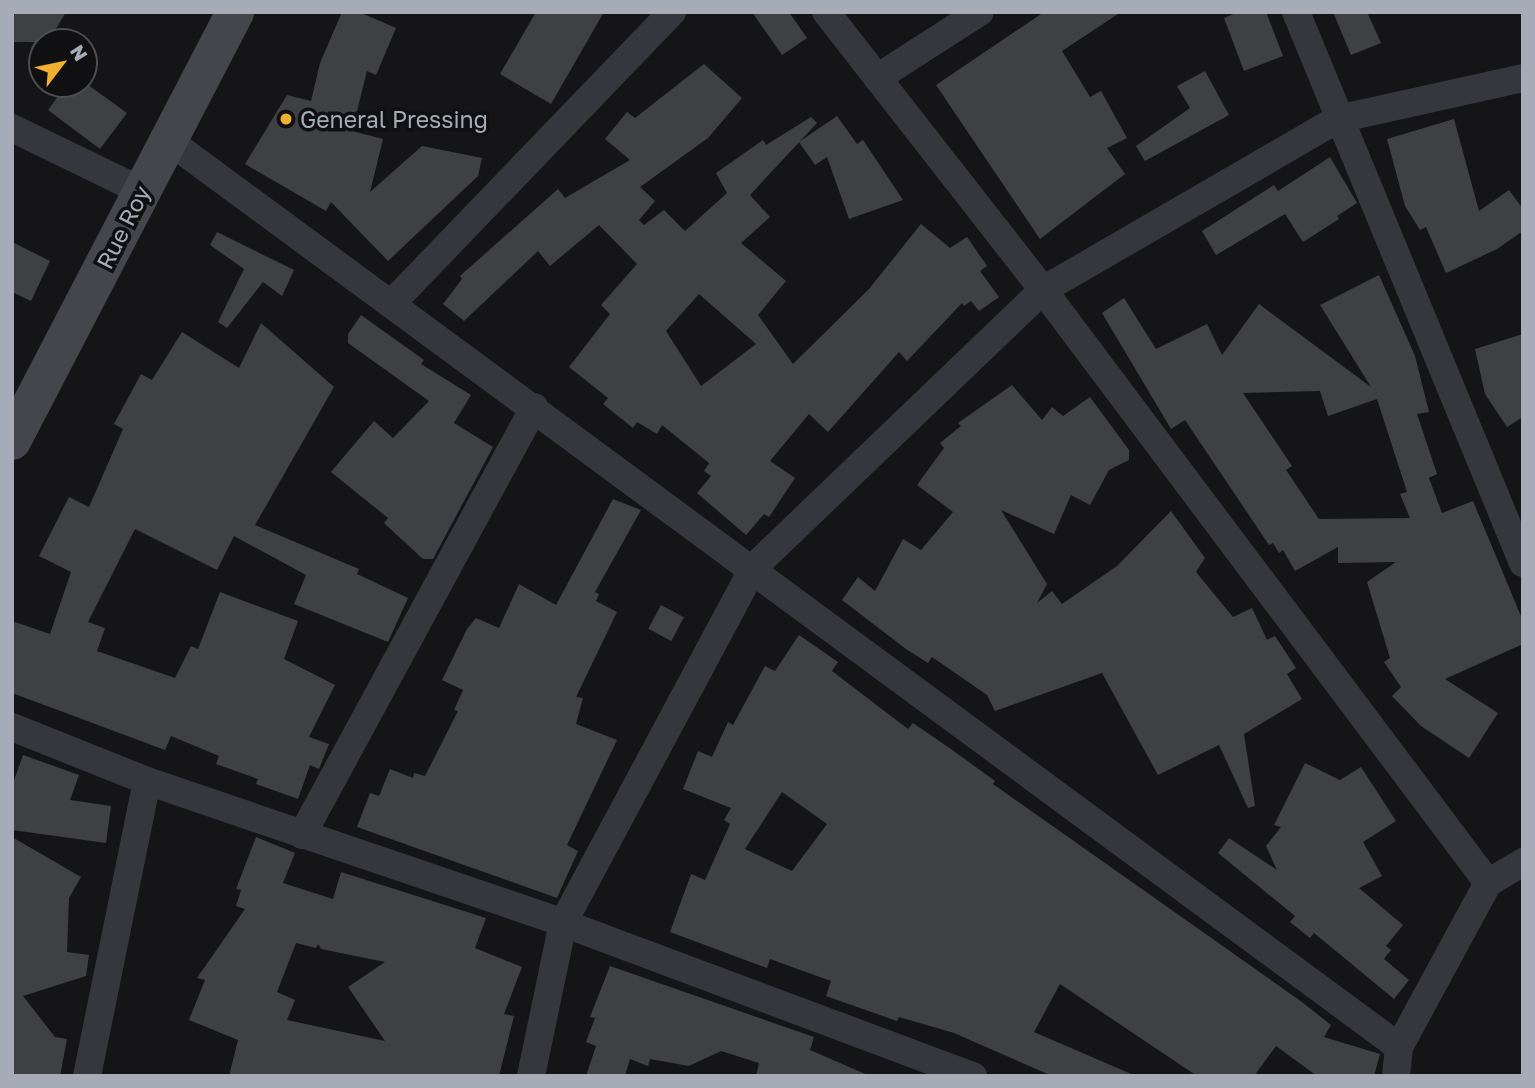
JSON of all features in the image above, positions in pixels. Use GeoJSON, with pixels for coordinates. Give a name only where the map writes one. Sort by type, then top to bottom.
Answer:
{"type":"FeatureCollection","features":[{"type":"Feature","properties":{"kind":"main road","name":"Rue Roy"},"geometry":{"type":"LineString","coordinates":[[12,441],[235,12]]}},
{"type":"Feature","properties":{"kind":"street"},"geometry":{"type":"LineString","coordinates":[[392,303],[672,12]]}},
{"type":"Feature","properties":{"kind":"street"},"geometry":{"type":"LineString","coordinates":[[825,12],[1043,290],[1488,883]]}},
{"type":"Feature","properties":{"kind":"street"},"geometry":{"type":"LineString","coordinates":[[877,78],[980,12]]}},
{"type":"Feature","properties":{"kind":"street"},"geometry":{"type":"LineString","coordinates":[[1296,12],[1523,563]]}},
{"type":"Feature","properties":{"kind":"street"},"geometry":{"type":"LineString","coordinates":[[531,1076],[563,923],[754,567],[1043,290],[1338,118],[1523,78]]}},
{"type":"Feature","properties":{"kind":"street"},"geometry":{"type":"LineString","coordinates":[[12,128],[142,191]]}},
{"type":"Feature","properties":{"kind":"street"},"geometry":{"type":"LineString","coordinates":[[168,140],[754,567],[1399,1047]]}},
{"type":"Feature","properties":{"kind":"street"},"geometry":{"type":"LineString","coordinates":[[302,835],[534,407]]}},
{"type":"Feature","properties":{"kind":"street"},"geometry":{"type":"LineString","coordinates":[[12,727],[148,781],[563,923],[972,1076]]}},
{"type":"Feature","properties":{"kind":"street"},"geometry":{"type":"LineString","coordinates":[[87,1076],[148,781]]}},
{"type":"Feature","properties":{"kind":"street"},"geometry":{"type":"LineString","coordinates":[[1396,1076],[1399,1047],[1488,883],[1523,862]]}},
{"type":"Feature","properties":{"kind":"building"},"geometry":{"type":"Polygon","coordinates":[[[12,12],[66,12],[56,28],[28,28],[28,42],[12,42],[12,12]]]}},
{"type":"Feature","properties":{"kind":"building"},"geometry":{"type":"Polygon","coordinates":[[[342,12],[359,12],[396,28],[376,75],[367,71],[352,131],[383,139],[370,192],[422,146],[482,158],[478,176],[388,261],[331,202],[326,211],[245,164],[287,95],[311,101],[320,63],[342,12]]]}},
{"type":"Feature","properties":{"kind":"building"},"geometry":{"type":"Polygon","coordinates":[[[536,12],[604,12],[551,104],[500,74],[536,12]]]}},
{"type":"Feature","properties":{"kind":"building"},"geometry":{"type":"Polygon","coordinates":[[[752,12],[789,12],[807,38],[782,55],[752,12]]]}},
{"type":"Feature","properties":{"kind":"building"},"geometry":{"type":"Polygon","coordinates":[[[1044,12],[1121,12],[1062,51],[1090,97],[1101,91],[1127,138],[1107,148],[1125,174],[1040,239],[936,85],[1044,12]]]}},
{"type":"Feature","properties":{"kind":"building"},"geometry":{"type":"Polygon","coordinates":[[[1238,12],[1266,12],[1283,56],[1244,71],[1224,18],[1238,12]]]}},
{"type":"Feature","properties":{"kind":"building"},"geometry":{"type":"Polygon","coordinates":[[[1333,12],[1367,12],[1381,43],[1351,55],[1333,12]]]}},
{"type":"Feature","properties":{"kind":"building"},"geometry":{"type":"Polygon","coordinates":[[[704,64],[742,98],[708,138],[640,187],[655,201],[639,220],[644,225],[664,210],[685,231],[727,193],[716,173],[763,140],[766,145],[811,117],[817,123],[750,195],[770,217],[741,243],[786,281],[758,315],[793,364],[869,289],[921,224],[950,248],[967,237],[987,266],[980,271],[999,297],[979,311],[971,301],[964,306],[962,303],[907,361],[899,352],[828,432],[809,414],[770,461],[795,478],[769,517],[764,514],[746,535],[697,493],[711,476],[704,471],[709,463],[662,425],[657,434],[637,422],[633,428],[603,404],[608,398],[569,367],[610,314],[601,305],[637,264],[599,225],[550,266],[538,251],[464,321],[443,304],[462,279],[460,276],[558,189],[565,198],[630,160],[605,139],[627,112],[635,118],[704,64]],[[699,294],[666,331],[701,386],[756,344],[699,294]]]}},
{"type":"Feature","properties":{"kind":"building"},"geometry":{"type":"Polygon","coordinates":[[[1205,71],[1229,115],[1145,161],[1136,146],[1190,108],[1177,86],[1205,71]]]}},
{"type":"Feature","properties":{"kind":"building"},"geometry":{"type":"Polygon","coordinates":[[[98,92],[127,113],[100,149],[48,110],[57,98],[98,98],[98,92]]]}},
{"type":"Feature","properties":{"kind":"building"},"geometry":{"type":"Polygon","coordinates":[[[837,116],[857,144],[863,140],[903,200],[849,219],[827,157],[815,165],[799,142],[837,116]]]}},
{"type":"Feature","properties":{"kind":"building"},"geometry":{"type":"Polygon","coordinates":[[[1454,119],[1479,211],[1509,190],[1523,209],[1523,231],[1497,249],[1446,273],[1426,227],[1420,230],[1405,206],[1387,139],[1454,119]]]}},
{"type":"Feature","properties":{"kind":"building"},"geometry":{"type":"Polygon","coordinates":[[[1330,157],[1357,203],[1337,216],[1339,219],[1303,242],[1285,214],[1216,255],[1202,231],[1274,185],[1278,191],[1330,157]]]}},
{"type":"Feature","properties":{"kind":"building"},"geometry":{"type":"Polygon","coordinates":[[[217,232],[294,270],[282,296],[263,282],[227,328],[218,322],[244,269],[210,245],[217,232]]]}},
{"type":"Feature","properties":{"kind":"building"},"geometry":{"type":"Polygon","coordinates":[[[12,242],[50,261],[31,301],[12,292],[12,242]]]}},
{"type":"Feature","properties":{"kind":"building"},"geometry":{"type":"Polygon","coordinates":[[[1379,275],[1415,356],[1429,412],[1417,414],[1437,474],[1429,478],[1442,513],[1473,501],[1523,621],[1523,644],[1445,679],[1498,713],[1469,758],[1421,726],[1392,696],[1401,687],[1384,662],[1390,658],[1367,582],[1396,562],[1338,563],[1338,547],[1295,571],[1283,550],[1279,553],[1273,543],[1269,545],[1185,420],[1171,429],[1102,313],[1124,298],[1156,349],[1207,324],[1222,355],[1259,304],[1371,387],[1320,305],[1379,275]],[[1320,391],[1243,393],[1292,466],[1286,470],[1319,519],[1410,518],[1400,494],[1407,492],[1377,399],[1328,416],[1320,391]]]}},
{"type":"Feature","properties":{"kind":"building"},"geometry":{"type":"Polygon","coordinates":[[[361,315],[424,360],[421,364],[471,395],[454,423],[493,447],[433,559],[423,559],[384,523],[388,518],[331,472],[374,421],[393,438],[429,401],[348,343],[348,334],[361,315]]]}},
{"type":"Feature","properties":{"kind":"building"},"geometry":{"type":"Polygon","coordinates":[[[261,323],[334,387],[255,525],[359,569],[357,574],[408,598],[388,642],[294,604],[306,575],[234,536],[217,570],[135,529],[88,622],[105,628],[97,651],[175,678],[191,646],[198,649],[220,592],[298,621],[284,659],[335,685],[309,737],[329,744],[319,769],[310,765],[298,799],[256,784],[258,779],[216,764],[219,756],[171,736],[165,750],[12,693],[12,621],[50,634],[71,572],[39,556],[69,497],[89,507],[123,429],[114,424],[141,374],[152,380],[182,332],[239,368],[261,323]]]}},
{"type":"Feature","properties":{"kind":"building"},"geometry":{"type":"Polygon","coordinates":[[[1523,334],[1523,417],[1507,427],[1485,394],[1475,349],[1523,334]]]}},
{"type":"Feature","properties":{"kind":"building"},"geometry":{"type":"Polygon","coordinates":[[[1012,385],[1042,420],[1052,407],[1063,416],[1090,397],[1129,450],[1129,460],[1109,470],[1090,505],[1071,495],[1054,534],[1001,510],[1047,584],[1037,603],[1052,591],[1062,604],[1117,566],[1171,511],[1205,558],[1196,572],[1233,617],[1252,608],[1267,640],[1275,636],[1296,668],[1287,674],[1302,699],[1244,734],[1255,806],[1248,808],[1219,745],[1158,775],[1102,673],[995,711],[987,695],[932,657],[928,663],[906,649],[842,600],[858,577],[875,591],[903,539],[921,550],[953,512],[917,485],[944,448],[940,443],[961,426],[958,423],[1012,385]]]}},
{"type":"Feature","properties":{"kind":"building"},"geometry":{"type":"Polygon","coordinates":[[[613,499],[641,510],[595,592],[599,594],[596,601],[617,612],[576,697],[583,698],[576,724],[617,740],[567,845],[578,851],[557,898],[357,827],[370,793],[379,796],[390,769],[413,778],[414,773],[425,776],[458,711],[454,710],[463,690],[442,680],[467,629],[476,618],[499,628],[519,584],[556,605],[613,499]]]}},
{"type":"Feature","properties":{"kind":"building"},"geometry":{"type":"Polygon","coordinates":[[[661,605],[684,617],[671,641],[648,629],[661,605]]]}},
{"type":"Feature","properties":{"kind":"building"},"geometry":{"type":"Polygon","coordinates":[[[799,635],[838,662],[832,671],[908,729],[913,723],[951,749],[995,781],[993,784],[1302,1002],[1331,1025],[1324,1037],[1380,1054],[1374,1076],[1317,1076],[1276,1046],[1254,1076],[1197,1076],[1060,984],[1034,1032],[1136,1076],[1052,1076],[954,1033],[899,1017],[897,1021],[826,996],[831,981],[770,959],[767,968],[670,932],[691,874],[705,880],[730,824],[724,820],[731,808],[683,789],[698,751],[712,757],[728,722],[733,725],[765,666],[775,671],[799,635]],[[782,792],[745,849],[792,871],[827,824],[782,792]]]}},
{"type":"Feature","properties":{"kind":"building"},"geometry":{"type":"Polygon","coordinates":[[[23,755],[79,775],[70,800],[111,806],[106,843],[12,830],[12,786],[23,755]]]}},
{"type":"Feature","properties":{"kind":"building"},"geometry":{"type":"Polygon","coordinates":[[[1305,763],[1340,780],[1361,767],[1396,821],[1363,842],[1382,876],[1359,888],[1403,925],[1386,946],[1391,950],[1384,959],[1409,980],[1394,999],[1314,933],[1310,938],[1290,922],[1295,916],[1218,853],[1229,838],[1277,870],[1266,846],[1281,827],[1274,825],[1305,763]]]}},
{"type":"Feature","properties":{"kind":"building"},"geometry":{"type":"Polygon","coordinates":[[[12,837],[81,877],[69,898],[67,952],[89,955],[86,976],[23,996],[55,1037],[67,1039],[60,1076],[12,1076],[12,837]]]}},
{"type":"Feature","properties":{"kind":"building"},"geometry":{"type":"Polygon","coordinates":[[[256,837],[295,853],[283,883],[333,899],[341,872],[486,918],[475,948],[522,967],[504,1014],[514,1016],[499,1076],[229,1076],[238,1040],[189,1020],[205,980],[197,978],[245,909],[236,906],[241,890],[236,889],[256,837]],[[296,943],[277,992],[295,1000],[287,1020],[385,1041],[348,987],[385,962],[321,949],[318,944],[316,948],[296,943]]]}},
{"type":"Feature","properties":{"kind":"building"},"geometry":{"type":"Polygon","coordinates":[[[610,966],[814,1037],[810,1050],[870,1076],[756,1076],[759,1063],[721,1051],[689,1066],[650,1059],[648,1066],[630,1059],[625,1076],[586,1076],[596,1046],[586,1042],[595,1018],[590,1017],[610,966]]]}},
{"type":"Feature","properties":{"kind":"place","name":"General Pressing"},"geometry":{"type":"Point","coordinates":[286,119]}}]}
